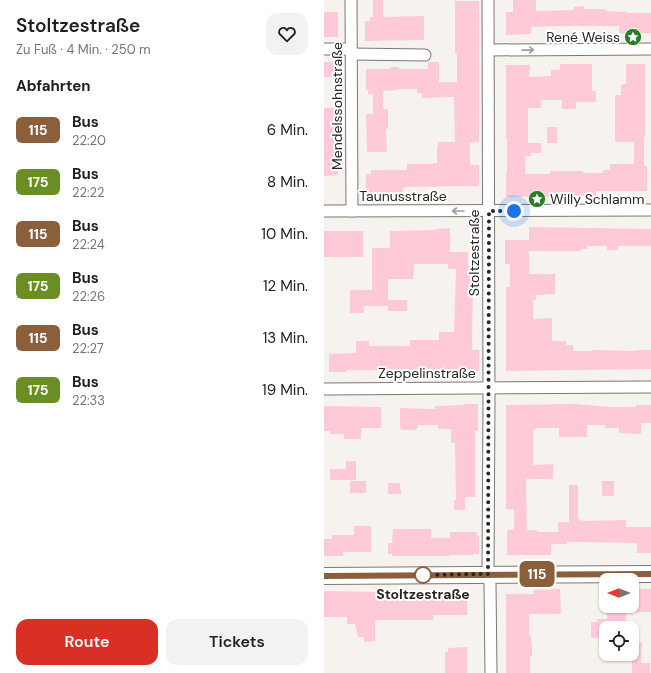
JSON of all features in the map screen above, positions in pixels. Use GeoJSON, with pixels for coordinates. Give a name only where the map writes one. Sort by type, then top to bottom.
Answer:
{"type":"FeatureCollection","features":[{"type":"Feature","properties":{"kind":"street","name":"Mendelssohnstraße"},"geometry":{"type":"LineString","coordinates":[[351,0],[352,211]]}},
{"type":"Feature","properties":{"kind":"street","name":"Stoltzestraße"},"geometry":{"type":"LineString","coordinates":[[488,0],[488,574],[490,584],[491,673]]}},
{"type":"Feature","properties":{"kind":"street"},"geometry":{"type":"LineString","coordinates":[[324,49],[351,52],[425,55]]}},
{"type":"Feature","properties":{"kind":"street"},"geometry":{"type":"LineString","coordinates":[[489,50],[651,49]]}},
{"type":"Feature","properties":{"kind":"street","name":"Taunusstraße"},"geometry":{"type":"LineString","coordinates":[[324,211],[651,210]]}},
{"type":"Feature","properties":{"kind":"street","name":"Zeppelinstraße"},"geometry":{"type":"LineString","coordinates":[[324,389],[651,387]]}},
{"type":"Feature","properties":{"kind":"street"},"geometry":{"type":"LineString","coordinates":[[324,576],[651,574]]}},
{"type":"Feature","properties":{"kind":"building"},"geometry":{"type":"Polygon","coordinates":[[[373,0],[383,0],[383,17],[424,16],[424,40],[365,41],[365,21],[370,21],[370,17],[373,17],[373,0]]]}},
{"type":"Feature","properties":{"kind":"building"},"geometry":{"type":"Polygon","coordinates":[[[513,0],[536,0],[536,11],[574,10],[574,7],[584,6],[584,9],[605,9],[605,11],[627,13],[651,13],[651,33],[619,33],[619,26],[555,26],[531,27],[531,34],[506,35],[506,12],[513,12],[513,0]]]}},
{"type":"Feature","properties":{"kind":"building"},"geometry":{"type":"Polygon","coordinates":[[[455,1],[479,1],[479,142],[470,143],[470,165],[479,165],[479,186],[403,187],[403,193],[366,194],[366,174],[371,174],[371,170],[407,170],[407,164],[437,163],[438,142],[455,142],[454,97],[422,98],[422,93],[417,93],[417,89],[397,89],[383,91],[383,109],[388,109],[388,129],[386,129],[387,152],[367,152],[366,114],[373,114],[373,94],[368,94],[368,90],[366,90],[366,69],[390,69],[390,67],[399,67],[399,69],[428,69],[428,62],[439,62],[439,82],[457,82],[457,54],[455,54],[455,1]]]}},
{"type":"Feature","properties":{"kind":"building"},"geometry":{"type":"Polygon","coordinates":[[[324,12],[338,12],[338,37],[324,37],[324,12]]]}},
{"type":"Feature","properties":{"kind":"building"},"geometry":{"type":"Polygon","coordinates":[[[324,62],[337,62],[337,77],[324,77],[324,62]]]}},
{"type":"Feature","properties":{"kind":"building"},"geometry":{"type":"Polygon","coordinates":[[[560,64],[592,64],[592,91],[596,91],[596,102],[576,102],[576,109],[562,109],[562,100],[541,100],[541,108],[528,108],[528,143],[541,143],[541,153],[531,153],[531,156],[525,156],[525,174],[550,174],[550,171],[583,171],[583,173],[603,173],[603,170],[610,170],[610,164],[634,164],[634,142],[615,142],[615,95],[621,95],[621,85],[626,84],[626,64],[645,64],[644,166],[647,166],[647,191],[596,191],[596,196],[506,197],[506,65],[530,65],[529,77],[551,76],[551,70],[560,70],[560,64]]]}},
{"type":"Feature","properties":{"kind":"building"},"geometry":{"type":"Polygon","coordinates":[[[324,108],[337,108],[338,175],[324,176],[324,108]]]}},
{"type":"Feature","properties":{"kind":"building"},"geometry":{"type":"Polygon","coordinates":[[[547,127],[557,127],[557,143],[547,143],[547,127]]]}},
{"type":"Feature","properties":{"kind":"building"},"geometry":{"type":"Polygon","coordinates":[[[529,227],[651,229],[651,246],[618,246],[618,250],[607,250],[607,246],[587,246],[587,249],[581,249],[581,251],[529,251],[529,274],[555,274],[555,294],[536,295],[536,300],[533,300],[533,319],[552,318],[552,341],[566,341],[566,345],[573,345],[573,351],[651,350],[651,369],[506,371],[506,287],[510,287],[510,264],[505,264],[505,240],[529,240],[529,227]]]}},
{"type":"Feature","properties":{"kind":"building"},"geometry":{"type":"Polygon","coordinates":[[[450,228],[450,252],[468,252],[468,266],[473,267],[472,350],[479,350],[479,371],[411,372],[410,370],[346,370],[346,372],[329,372],[329,354],[356,353],[356,341],[369,341],[369,346],[410,346],[410,340],[439,340],[439,332],[454,332],[456,269],[448,269],[448,264],[414,264],[413,279],[388,279],[388,306],[364,306],[364,313],[350,313],[350,290],[372,290],[372,248],[390,248],[390,231],[436,230],[450,228]]]}},
{"type":"Feature","properties":{"kind":"building"},"geometry":{"type":"Polygon","coordinates":[[[324,231],[363,231],[363,257],[324,257],[324,231]]]}},
{"type":"Feature","properties":{"kind":"building"},"geometry":{"type":"Polygon","coordinates":[[[388,300],[407,300],[407,311],[388,311],[388,300]]]}},
{"type":"Feature","properties":{"kind":"building"},"geometry":{"type":"Polygon","coordinates":[[[478,404],[478,431],[475,431],[475,497],[465,497],[465,510],[454,510],[454,500],[456,500],[455,443],[451,443],[451,429],[438,429],[438,425],[418,425],[416,430],[401,430],[400,408],[435,409],[435,406],[478,404]]]}},
{"type":"Feature","properties":{"kind":"building"},"geometry":{"type":"Polygon","coordinates":[[[575,404],[612,407],[636,407],[636,405],[651,405],[651,423],[641,423],[641,434],[619,433],[619,428],[605,428],[605,425],[587,425],[587,437],[559,437],[559,428],[535,428],[535,430],[533,430],[533,465],[553,464],[553,479],[526,479],[527,530],[537,530],[537,532],[558,532],[558,522],[569,522],[569,485],[578,485],[578,518],[581,521],[626,520],[626,527],[651,527],[651,553],[637,553],[636,543],[567,542],[567,544],[551,544],[551,555],[507,555],[507,530],[514,530],[514,509],[506,509],[506,405],[575,404]]]}},
{"type":"Feature","properties":{"kind":"building"},"geometry":{"type":"Polygon","coordinates":[[[324,406],[381,407],[381,428],[361,428],[361,439],[344,439],[344,434],[330,434],[330,431],[324,431],[324,406]]]}},
{"type":"Feature","properties":{"kind":"building"},"geometry":{"type":"Polygon","coordinates":[[[346,461],[356,461],[356,480],[330,480],[330,469],[346,469],[346,461]]]}},
{"type":"Feature","properties":{"kind":"building"},"geometry":{"type":"Polygon","coordinates":[[[350,481],[366,481],[366,493],[350,493],[350,481]]]}},
{"type":"Feature","properties":{"kind":"building"},"geometry":{"type":"Polygon","coordinates":[[[602,481],[614,481],[614,496],[602,496],[602,481]]]}},
{"type":"Feature","properties":{"kind":"building"},"geometry":{"type":"Polygon","coordinates":[[[388,483],[400,483],[401,494],[388,494],[388,483]]]}},
{"type":"Feature","properties":{"kind":"building"},"geometry":{"type":"Polygon","coordinates":[[[354,526],[371,526],[371,552],[343,552],[343,556],[324,556],[324,539],[332,539],[332,535],[354,535],[354,526]]]}},
{"type":"Feature","properties":{"kind":"building"},"geometry":{"type":"Polygon","coordinates":[[[393,529],[431,529],[431,538],[450,538],[450,532],[477,532],[477,536],[479,536],[479,554],[450,556],[392,556],[392,554],[388,554],[388,543],[392,543],[393,529]]]}},
{"type":"Feature","properties":{"kind":"building"},"geometry":{"type":"Polygon","coordinates":[[[560,589],[561,614],[529,614],[529,636],[531,636],[532,647],[532,656],[530,656],[530,673],[506,673],[506,594],[534,594],[534,590],[560,589]]]}},
{"type":"Feature","properties":{"kind":"building"},"geometry":{"type":"Polygon","coordinates":[[[639,589],[651,589],[651,612],[639,612],[639,589]]]}},
{"type":"Feature","properties":{"kind":"building"},"geometry":{"type":"Polygon","coordinates":[[[324,591],[467,592],[467,615],[433,615],[433,620],[375,620],[375,641],[364,642],[364,637],[358,637],[355,624],[347,624],[347,617],[324,617],[324,591]]]}},
{"type":"Feature","properties":{"kind":"building"},"geometry":{"type":"Polygon","coordinates":[[[607,613],[626,613],[626,621],[599,621],[599,637],[591,638],[591,622],[597,622],[597,619],[607,619],[607,613]]]}},
{"type":"Feature","properties":{"kind":"building"},"geometry":{"type":"Polygon","coordinates":[[[639,643],[642,643],[641,663],[650,663],[650,673],[632,673],[632,661],[639,661],[639,643]]]}},
{"type":"Feature","properties":{"kind":"building"},"geometry":{"type":"Polygon","coordinates":[[[467,647],[467,673],[445,673],[445,652],[448,652],[448,648],[467,647]]]}},
{"type":"Feature","properties":{"kind":"bus line","name":"115"},"geometry":{"type":"LineString","coordinates":[[324,576],[651,574]]}},
{"type":"Feature","properties":{"kind":"place","name":"René Weiss"},"geometry":{"type":"Point","coordinates":[633,37]}},
{"type":"Feature","properties":{"kind":"place","name":"Willy Schlamm"},"geometry":{"type":"Point","coordinates":[537,199]}},
{"type":"Feature","properties":{"kind":"place","name":"Stoltzestraße"},"geometry":{"type":"Point","coordinates":[423,575]}},
{"type":"Feature","properties":{"kind":"route"},"geometry":{"type":"LineString","coordinates":[[423,575],[488,574],[489,211],[514,211]]}}]}
